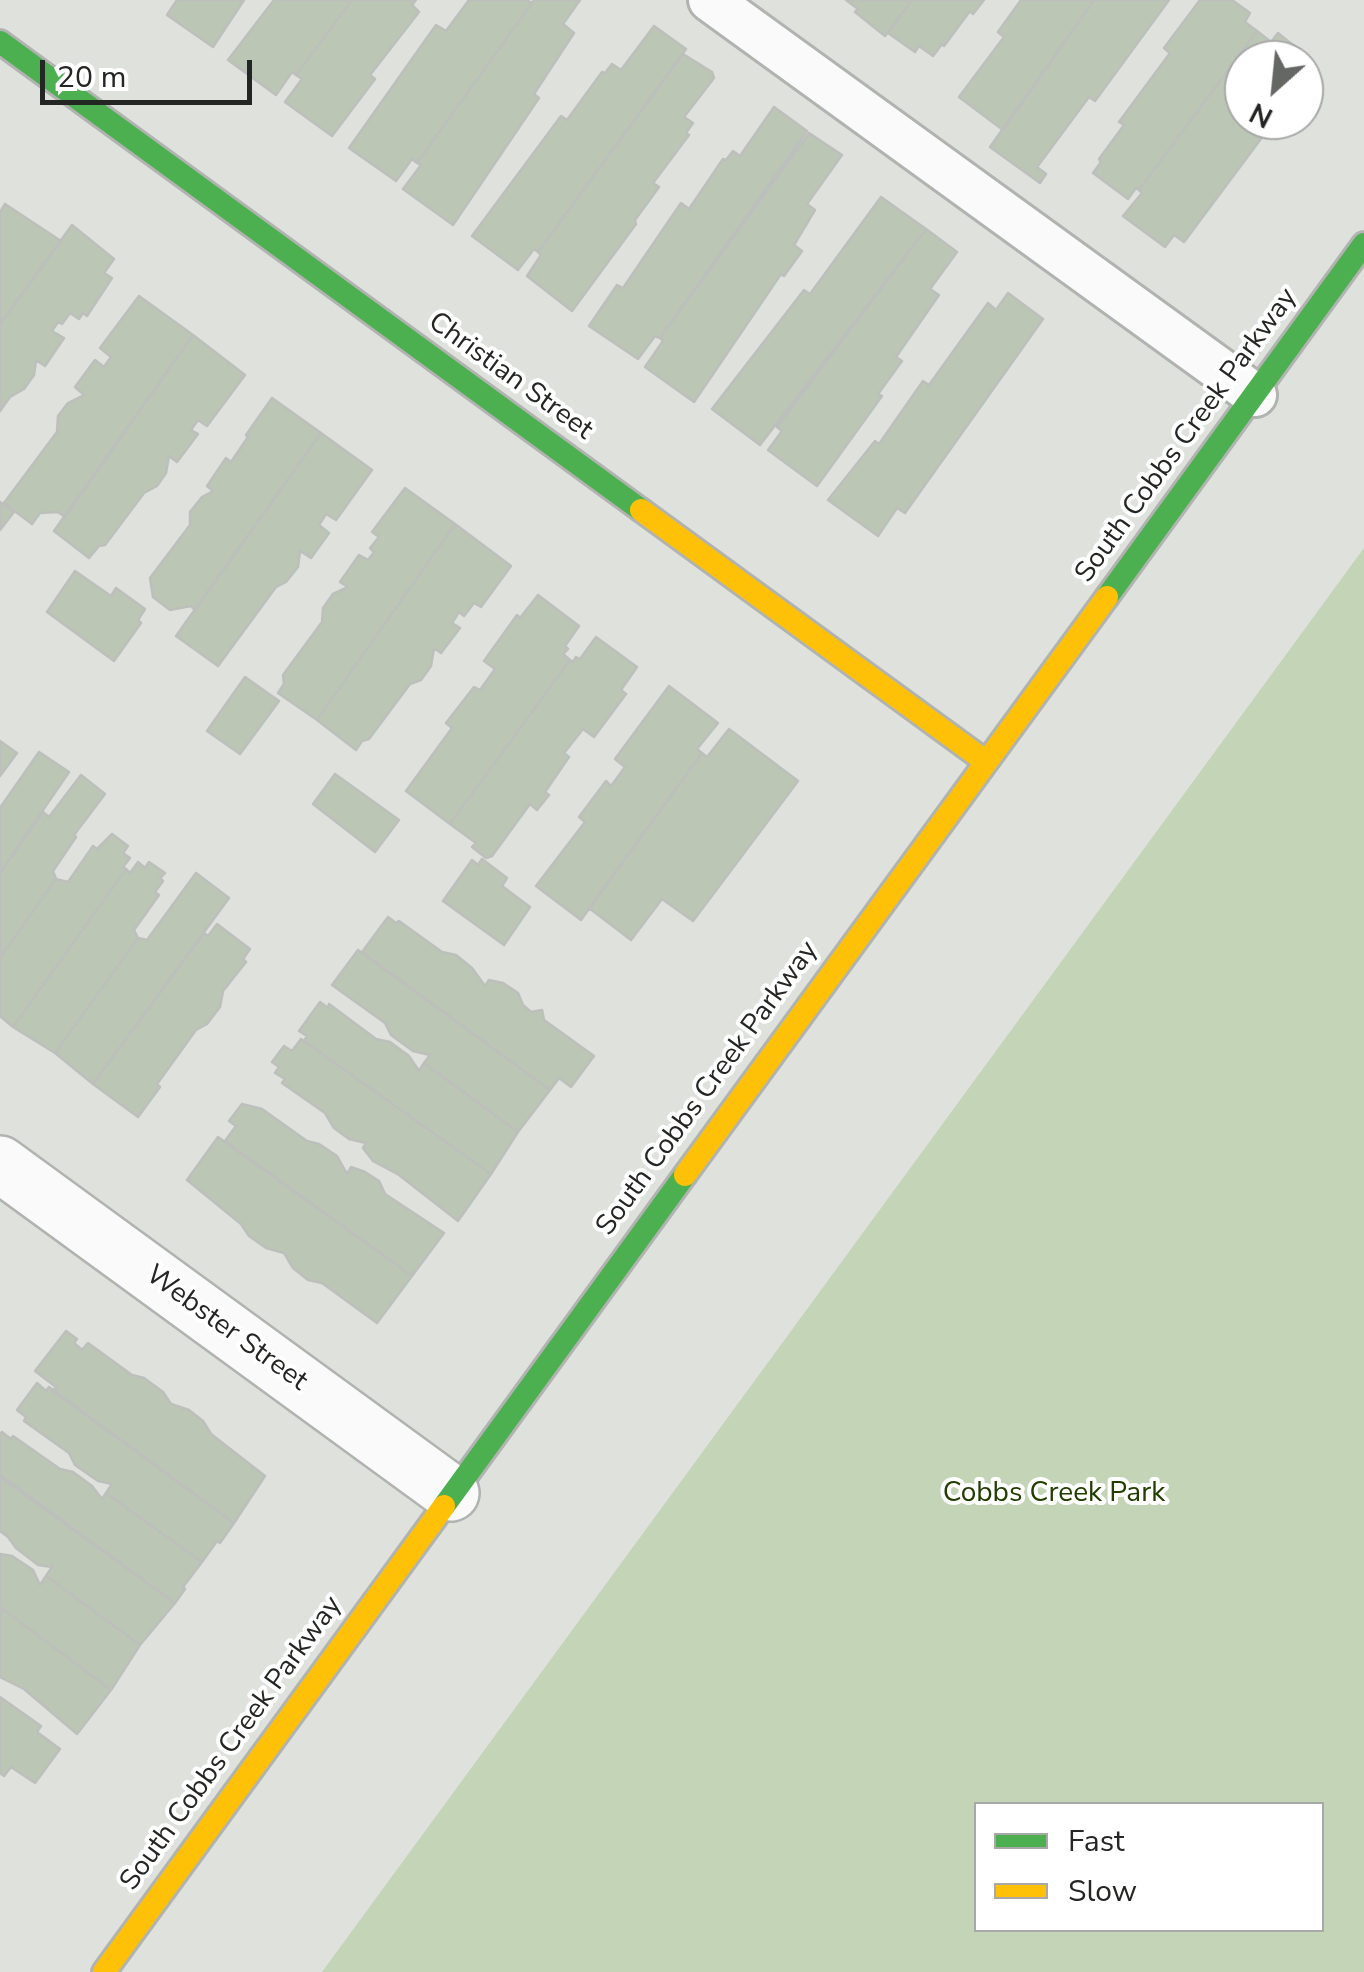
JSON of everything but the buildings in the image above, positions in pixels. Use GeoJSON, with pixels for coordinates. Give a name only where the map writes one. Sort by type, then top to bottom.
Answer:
{"type":"FeatureCollection","features":[{"type":"Feature","properties":{"kind":"main road","name":"Christian Street"},"geometry":{"type":"LineString","coordinates":[[0,42],[985,761]]}},
{"type":"Feature","properties":{"kind":"main road","name":"South Cobbs Creek Parkway"},"geometry":{"type":"LineString","coordinates":[[104,1972],[1364,244]]}},
{"type":"Feature","properties":{"kind":"street","name":"Webster Street"},"geometry":{"type":"LineString","coordinates":[[0,1164],[452,1493]]}},
{"type":"Feature","properties":{"kind":"lane"},"geometry":{"type":"LineString","coordinates":[[710,0],[1255,396]]}},
{"type":"Feature","properties":{"kind":"green space","name":"Cobbs Creek Park"},"geometry":{"type":"Polygon","coordinates":[[[1364,548],[1364,1972],[322,1972],[1364,548]]]}},
{"type":"Feature","properties":{"kind":"traffic: fast"},"geometry":{"type":"LineString","coordinates":[[0,42],[641,510]]}},
{"type":"Feature","properties":{"kind":"traffic: fast"},"geometry":{"type":"LineString","coordinates":[[1107,597],[1364,244]]}},
{"type":"Feature","properties":{"kind":"traffic: fast"},"geometry":{"type":"LineString","coordinates":[[444,1506],[685,1175]]}},
{"type":"Feature","properties":{"kind":"traffic: slow"},"geometry":{"type":"LineString","coordinates":[[641,510],[985,761]]}},
{"type":"Feature","properties":{"kind":"traffic: slow"},"geometry":{"type":"LineString","coordinates":[[685,1175],[1107,597]]}},
{"type":"Feature","properties":{"kind":"traffic: slow"},"geometry":{"type":"LineString","coordinates":[[104,1972],[444,1506]]}}]}
